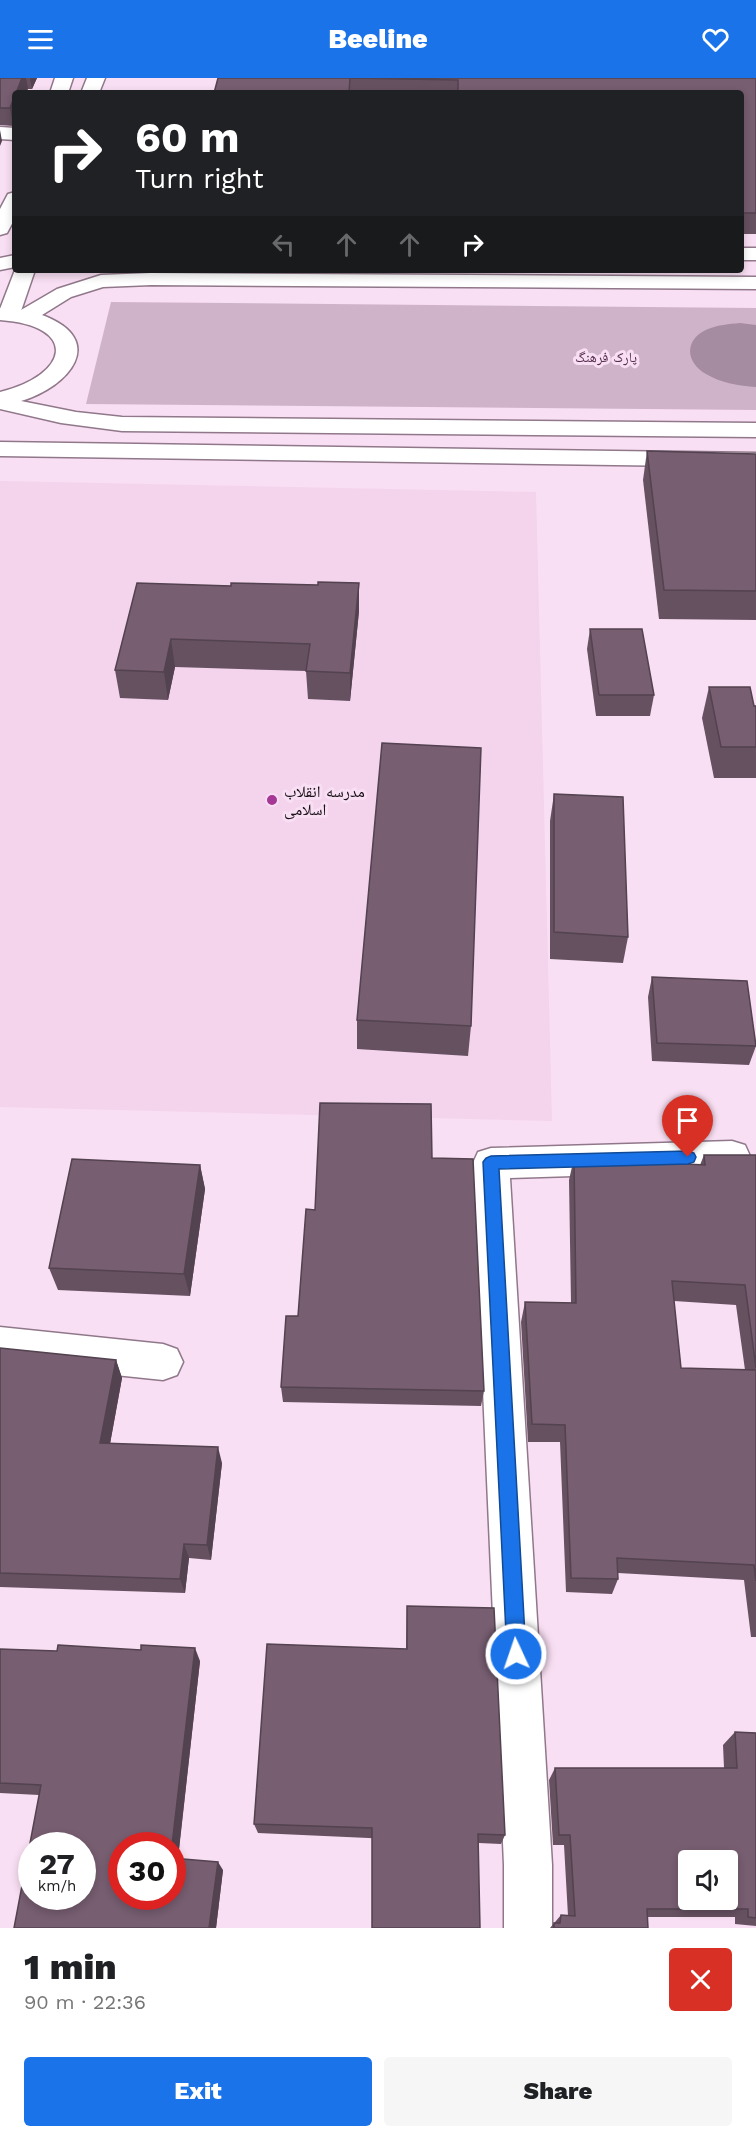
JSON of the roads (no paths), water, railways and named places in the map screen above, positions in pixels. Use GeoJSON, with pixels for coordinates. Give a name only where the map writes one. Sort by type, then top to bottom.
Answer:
{"type":"FeatureCollection","features":[{"type":"Feature","properties":{"kind":"main road"},"geometry":{"type":"LineString","coordinates":[[0,229],[12,204]]}},
{"type":"Feature","properties":{"kind":"main road"},"geometry":{"type":"LineString","coordinates":[[12,315],[24,273]]}},
{"type":"Feature","properties":{"kind":"main road"},"geometry":{"type":"LineString","coordinates":[[12,315],[64,293],[101,281],[567,275],[756,283]]}},
{"type":"Feature","properties":{"kind":"main road"},"geometry":{"type":"LineString","coordinates":[[0,401],[38,387],[54,376],[64,365],[68,352],[65,341],[57,331],[44,322],[12,315]]}},
{"type":"Feature","properties":{"kind":"main road"},"geometry":{"type":"LineString","coordinates":[[0,401],[37,413],[74,420],[122,424],[756,430]]}},
{"type":"Feature","properties":{"kind":"main road"},"geometry":{"type":"LineString","coordinates":[[0,449],[756,460]]}},
{"type":"Feature","properties":{"kind":"main road"},"geometry":{"type":"LineString","coordinates":[[528,1928],[528,1865],[491,1162],[732,1156]]}},
{"type":"Feature","properties":{"kind":"main road"},"geometry":{"type":"LineString","coordinates":[[0,1345],[163,1362]]}},
{"type":"Feature","properties":{"kind":"place","name":"مدرسه انقلاب اسلامی"},"geometry":{"type":"Point","coordinates":[272,800]}},
{"type":"Feature","properties":{"kind":"park label","name":"پارک فرهنگ"},"geometry":{"type":"Point","coordinates":[606,357]}}]}
